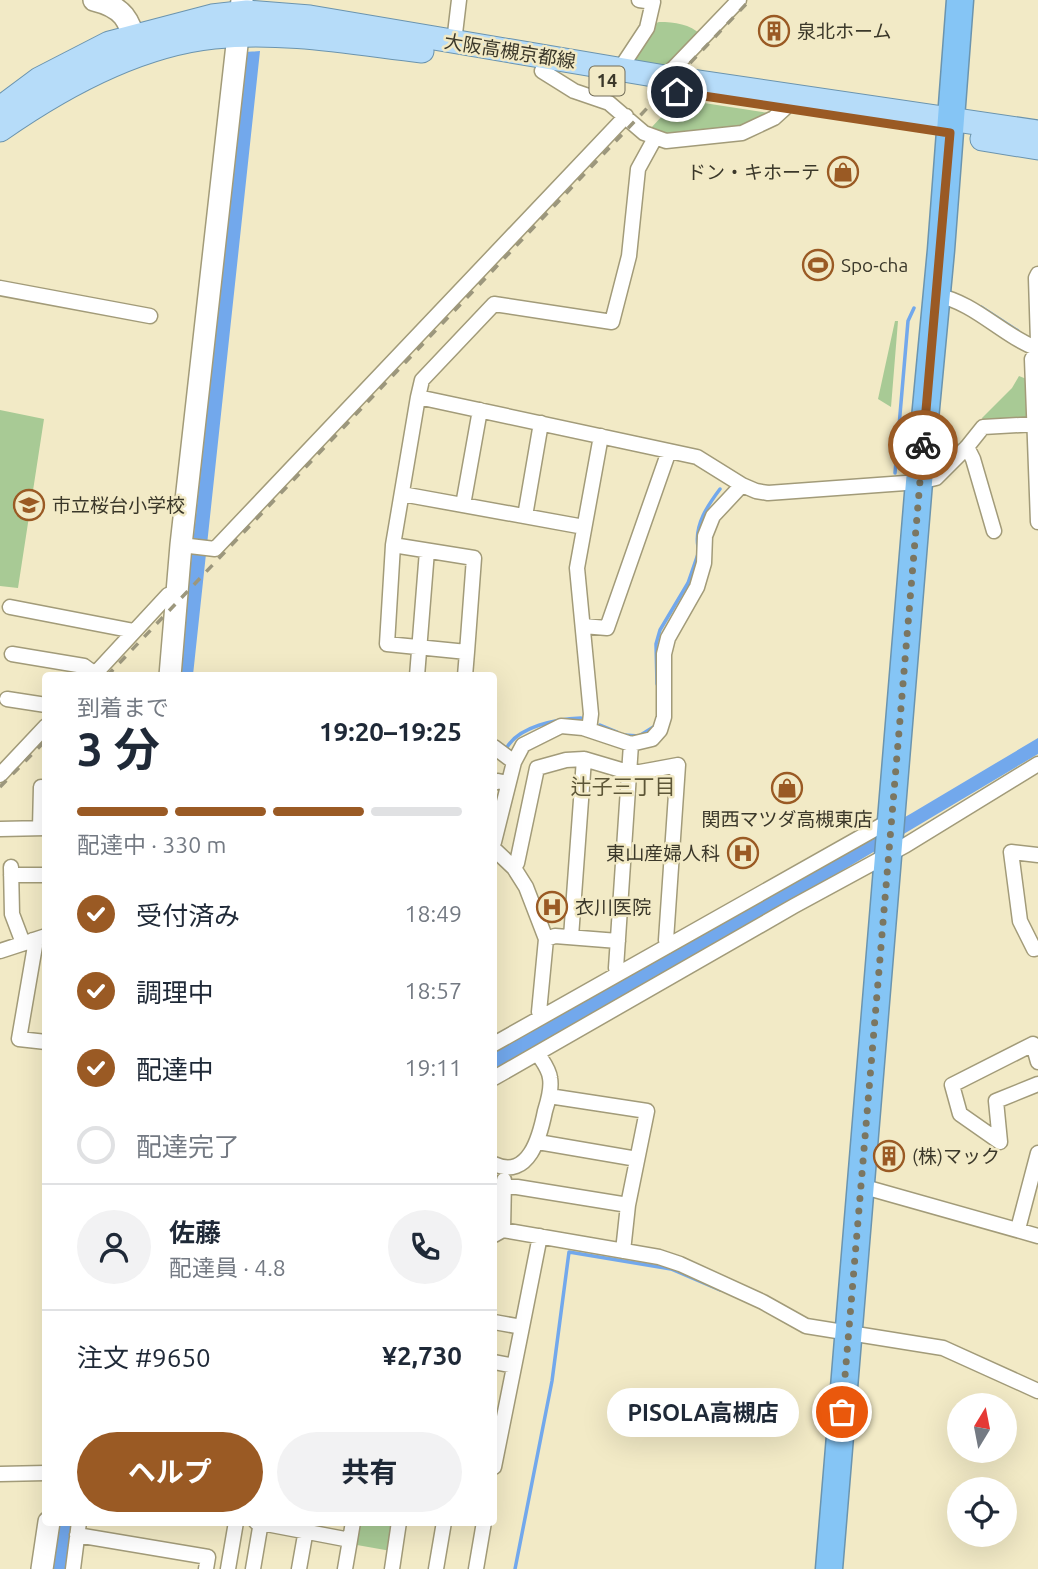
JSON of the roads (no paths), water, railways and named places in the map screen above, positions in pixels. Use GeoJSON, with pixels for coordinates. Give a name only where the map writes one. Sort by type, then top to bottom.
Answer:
{"type":"FeatureCollection","features":[{"type":"Feature","properties":{"kind":"highway"},"geometry":{"type":"LineString","coordinates":[[829,1569],[960,0]]}},
{"type":"Feature","properties":{"kind":"main road","name":"大阪高槻京都線"},"geometry":{"type":"LineString","coordinates":[[0,130],[35,105],[92,75],[137,45],[212,16],[249,20],[310,17],[951,126],[1038,149]]}},
{"type":"Feature","properties":{"kind":"main road","name":"大阪高槻京都線"},"geometry":{"type":"LineString","coordinates":[[249,20],[309,37],[453,55],[785,108],[951,126],[1038,132]]}},
{"type":"Feature","properties":{"kind":"main road","name":"大阪高槻京都線"},"geometry":{"type":"LineString","coordinates":[[0,108],[39,79],[109,43],[137,45]]}},
{"type":"Feature","properties":{"kind":"street"},"geometry":{"type":"LineString","coordinates":[[94,0],[113,5],[125,15],[137,45]]}},
{"type":"Feature","properties":{"kind":"street"},"geometry":{"type":"LineString","coordinates":[[454,42],[459,0]]}},
{"type":"Feature","properties":{"kind":"street"},"geometry":{"type":"LineString","coordinates":[[665,77],[739,0]]}},
{"type":"Feature","properties":{"kind":"street"},"geometry":{"type":"LineString","coordinates":[[620,69],[647,28],[649,1]]}},
{"type":"Feature","properties":{"kind":"street"},"geometry":{"type":"LineString","coordinates":[[170,672],[177,592],[186,545],[249,20]]}},
{"type":"Feature","properties":{"kind":"street"},"geometry":{"type":"LineString","coordinates":[[542,71],[574,91],[609,103],[644,133],[678,142],[742,133],[774,118],[785,108]]}},
{"type":"Feature","properties":{"kind":"street"},"geometry":{"type":"LineString","coordinates":[[0,101],[39,79]]}},
{"type":"Feature","properties":{"kind":"street"},"geometry":{"type":"LineString","coordinates":[[0,142],[35,105]]}},
{"type":"Feature","properties":{"kind":"street"},"geometry":{"type":"LineString","coordinates":[[186,545],[215,549],[625,116]]}},
{"type":"Feature","properties":{"kind":"street"},"geometry":{"type":"LineString","coordinates":[[467,652],[387,644],[393,545],[422,380],[494,304],[612,321],[629,256],[638,169],[655,138]]}},
{"type":"Feature","properties":{"kind":"street"},"geometry":{"type":"LineString","coordinates":[[1038,274],[1038,342]]}},
{"type":"Feature","properties":{"kind":"street"},"geometry":{"type":"LineString","coordinates":[[0,288],[150,316]]}},
{"type":"Feature","properties":{"kind":"street"},"geometry":{"type":"LineString","coordinates":[[936,295],[953,298],[984,315],[1026,345],[1038,349],[1032,359],[1038,522]]}},
{"type":"Feature","properties":{"kind":"street"},"geometry":{"type":"LineString","coordinates":[[418,397],[696,457],[742,485],[768,493],[919,482],[936,478],[983,427],[1035,424]]}},
{"type":"Feature","properties":{"kind":"street"},"geometry":{"type":"LineString","coordinates":[[463,505],[480,410]]}},
{"type":"Feature","properties":{"kind":"street"},"geometry":{"type":"LineString","coordinates":[[525,516],[541,424]]}},
{"type":"Feature","properties":{"kind":"street"},"geometry":{"type":"LineString","coordinates":[[589,730],[591,714],[577,568],[600,436]]}},
{"type":"Feature","properties":{"kind":"street"},"geometry":{"type":"LineString","coordinates":[[967,447],[994,531]]}},
{"type":"Feature","properties":{"kind":"street"},"geometry":{"type":"LineString","coordinates":[[583,626],[607,628],[669,451]]}},
{"type":"Feature","properties":{"kind":"street"},"geometry":{"type":"LineString","coordinates":[[497,817],[501,783],[523,745],[561,726],[589,730],[631,744],[652,739],[660,730],[664,717],[664,654],[668,638],[697,587],[704,563],[705,536],[713,516],[742,485]]}},
{"type":"Feature","properties":{"kind":"street"},"geometry":{"type":"LineString","coordinates":[[402,494],[584,527]]}},
{"type":"Feature","properties":{"kind":"street"},"geometry":{"type":"LineString","coordinates":[[393,545],[474,558],[465,672]]}},
{"type":"Feature","properties":{"kind":"street"},"geometry":{"type":"LineString","coordinates":[[417,672],[427,551]]}},
{"type":"Feature","properties":{"kind":"street"},"geometry":{"type":"LineString","coordinates":[[97,672],[168,595],[177,592]]}},
{"type":"Feature","properties":{"kind":"street"},"geometry":{"type":"LineString","coordinates":[[9,607],[134,631]]}},
{"type":"Feature","properties":{"kind":"street"},"geometry":{"type":"LineString","coordinates":[[12,654],[84,666],[91,672]]}},
{"type":"Feature","properties":{"kind":"street"},"geometry":{"type":"LineString","coordinates":[[7,699],[42,704]]}},
{"type":"Feature","properties":{"kind":"street"},"geometry":{"type":"LineString","coordinates":[[0,775],[42,730]]}},
{"type":"Feature","properties":{"kind":"street"},"geometry":{"type":"LineString","coordinates":[[618,972],[616,968],[631,744]]}},
{"type":"Feature","properties":{"kind":"street"},"geometry":{"type":"LineString","coordinates":[[497,750],[512,761]]}},
{"type":"Feature","properties":{"kind":"street"},"geometry":{"type":"LineString","coordinates":[[514,868],[537,768],[584,758],[628,772],[678,765],[666,940],[668,946]]}},
{"type":"Feature","properties":{"kind":"street"},"geometry":{"type":"LineString","coordinates":[[571,937],[584,758]]}},
{"type":"Feature","properties":{"kind":"street"},"geometry":{"type":"LineString","coordinates":[[497,1076],[888,854],[1038,764]]}},
{"type":"Feature","properties":{"kind":"street"},"geometry":{"type":"LineString","coordinates":[[41,788],[42,808]]}},
{"type":"Feature","properties":{"kind":"street"},"geometry":{"type":"LineString","coordinates":[[497,1042],[891,820]]}},
{"type":"Feature","properties":{"kind":"street"},"geometry":{"type":"LineString","coordinates":[[0,829],[42,828]]}},
{"type":"Feature","properties":{"kind":"street"},"geometry":{"type":"LineString","coordinates":[[497,852],[514,868],[526,887],[546,939],[539,1012],[542,1017]]}},
{"type":"Feature","properties":{"kind":"street"},"geometry":{"type":"LineString","coordinates":[[1038,855],[1011,852],[1020,921],[1034,948],[1038,948]]}},
{"type":"Feature","properties":{"kind":"street"},"geometry":{"type":"LineString","coordinates":[[42,875],[11,871],[12,914],[35,946],[19,1039],[42,1042]]}},
{"type":"Feature","properties":{"kind":"street"},"geometry":{"type":"LineString","coordinates":[[546,939],[555,936],[618,940]]}},
{"type":"Feature","properties":{"kind":"street"},"geometry":{"type":"LineString","coordinates":[[0,951],[28,938]]}},
{"type":"Feature","properties":{"kind":"street"},"geometry":{"type":"LineString","coordinates":[[1038,1062],[1033,1044],[952,1085],[960,1114],[1000,1142],[996,1101],[1038,1084]]}},
{"type":"Feature","properties":{"kind":"street"},"geometry":{"type":"LineString","coordinates":[[538,1054],[551,1081],[549,1096],[538,1142],[530,1155],[513,1167],[499,1166],[503,1187],[498,1232],[540,1236],[659,1257],[763,1302],[806,1326],[943,1348],[1038,1391]]}},
{"type":"Feature","properties":{"kind":"street"},"geometry":{"type":"LineString","coordinates":[[549,1096],[647,1111],[628,1205],[623,1251]]}},
{"type":"Feature","properties":{"kind":"street"},"geometry":{"type":"LineString","coordinates":[[538,1142],[637,1159]]}},
{"type":"Feature","properties":{"kind":"street"},"geometry":{"type":"LineString","coordinates":[[1018,1229],[1038,1153]]}},
{"type":"Feature","properties":{"kind":"street"},"geometry":{"type":"LineString","coordinates":[[861,1186],[1038,1236]]}},
{"type":"Feature","properties":{"kind":"street"},"geometry":{"type":"LineString","coordinates":[[503,1187],[628,1205]]}},
{"type":"Feature","properties":{"kind":"street"},"geometry":{"type":"LineString","coordinates":[[497,1426],[499,1405],[514,1366],[540,1236]]}},
{"type":"Feature","properties":{"kind":"street"},"geometry":{"type":"LineString","coordinates":[[497,1323],[522,1327]]}},
{"type":"Feature","properties":{"kind":"street"},"geometry":{"type":"LineString","coordinates":[[497,1363],[514,1366]]}},
{"type":"Feature","properties":{"kind":"street"},"geometry":{"type":"LineString","coordinates":[[0,1474],[42,1473]]}},
{"type":"Feature","properties":{"kind":"street"},"geometry":{"type":"LineString","coordinates":[[42,1569],[48,1526]]}},
{"type":"Feature","properties":{"kind":"street"},"geometry":{"type":"LineString","coordinates":[[228,1569],[235,1526]]}},
{"type":"Feature","properties":{"kind":"street"},"geometry":{"type":"LineString","coordinates":[[253,1569],[260,1526]]}},
{"type":"Feature","properties":{"kind":"street"},"geometry":{"type":"LineString","coordinates":[[345,1569],[352,1526]]}},
{"type":"Feature","properties":{"kind":"street"},"geometry":{"type":"LineString","coordinates":[[392,1569],[398,1526]]}},
{"type":"Feature","properties":{"kind":"street"},"geometry":{"type":"LineString","coordinates":[[436,1569],[443,1526]]}},
{"type":"Feature","properties":{"kind":"street"},"geometry":{"type":"LineString","coordinates":[[477,1569],[483,1526]]}},
{"type":"Feature","properties":{"kind":"street"},"geometry":{"type":"LineString","coordinates":[[299,1569],[306,1527],[350,1540]]}},
{"type":"Feature","properties":{"kind":"street"},"geometry":{"type":"LineString","coordinates":[[73,1569],[78,1529],[208,1557],[206,1569]]}},
{"type":"Feature","properties":{"kind":"water"},"geometry":{"type":"Polygon","coordinates":[[[260,51],[193,672],[179,672],[245,52],[260,51]]]}},
{"type":"Feature","properties":{"kind":"water"},"geometry":{"type":"Polygon","coordinates":[[[1038,738],[1038,754],[823,882],[497,1067],[497,1051],[1038,738]]]}},
{"type":"Feature","properties":{"kind":"water"},"geometry":{"type":"Polygon","coordinates":[[[60,1526],[74,1526],[68,1569],[53,1569],[60,1526]]]}},
{"type":"Feature","properties":{"kind":"waterway"},"geometry":{"type":"LineString","coordinates":[[981,307],[1018,331]]}},
{"type":"Feature","properties":{"kind":"waterway"},"geometry":{"type":"LineString","coordinates":[[895,473],[908,321],[914,308]]}},
{"type":"Feature","properties":{"kind":"waterway"},"geometry":{"type":"LineString","coordinates":[[698,547],[700,523],[720,489]]}},
{"type":"Feature","properties":{"kind":"waterway"},"geometry":{"type":"LineString","coordinates":[[657,684],[656,644],[660,630],[688,583],[698,554]]}},
{"type":"Feature","properties":{"kind":"waterway"},"geometry":{"type":"LineString","coordinates":[[506,749],[529,729],[550,722],[581,718]]}},
{"type":"Feature","properties":{"kind":"waterway"},"geometry":{"type":"LineString","coordinates":[[600,725],[617,732]]}},
{"type":"Feature","properties":{"kind":"waterway"},"geometry":{"type":"LineString","coordinates":[[624,735],[639,736],[655,726]]}},
{"type":"Feature","properties":{"kind":"waterway"},"geometry":{"type":"LineString","coordinates":[[515,1569],[552,1381],[569,1252],[671,1269],[720,1290]]}},
{"type":"Feature","properties":{"kind":"railway"},"geometry":{"type":"LineString","coordinates":[[111,672],[750,0]]}},
{"type":"Feature","properties":{"kind":"railway"},"geometry":{"type":"LineString","coordinates":[[0,787],[42,744]]}},
{"type":"Feature","properties":{"kind":"place","name":"泉北ホーム"},"geometry":{"type":"Point","coordinates":[774,31]}},
{"type":"Feature","properties":{"kind":"place","name":"ドン・キホーテ"},"geometry":{"type":"Point","coordinates":[843,172]}},
{"type":"Feature","properties":{"kind":"place","name":"Spo-cha"},"geometry":{"type":"Point","coordinates":[818,265]}},
{"type":"Feature","properties":{"kind":"place","name":"市立桜台小学校"},"geometry":{"type":"Point","coordinates":[29,505]}},
{"type":"Feature","properties":{"kind":"place","name":"関西マツダ高槻東店"},"geometry":{"type":"Point","coordinates":[787,788]}},
{"type":"Feature","properties":{"kind":"place","name":"東山産婦人科"},"geometry":{"type":"Point","coordinates":[743,853]}},
{"type":"Feature","properties":{"kind":"place","name":"衣川医院"},"geometry":{"type":"Point","coordinates":[552,907]}},
{"type":"Feature","properties":{"kind":"place","name":"(株)マック"},"geometry":{"type":"Point","coordinates":[889,1156]}},
{"type":"Feature","properties":{"kind":"place","name":"PISOLA高槻店"},"geometry":{"type":"Point","coordinates":[842,1412]}},
{"type":"Feature","properties":{"kind":"district","name":"辻子三丁目"},"geometry":{"type":"Point","coordinates":[623,787]}}]}
